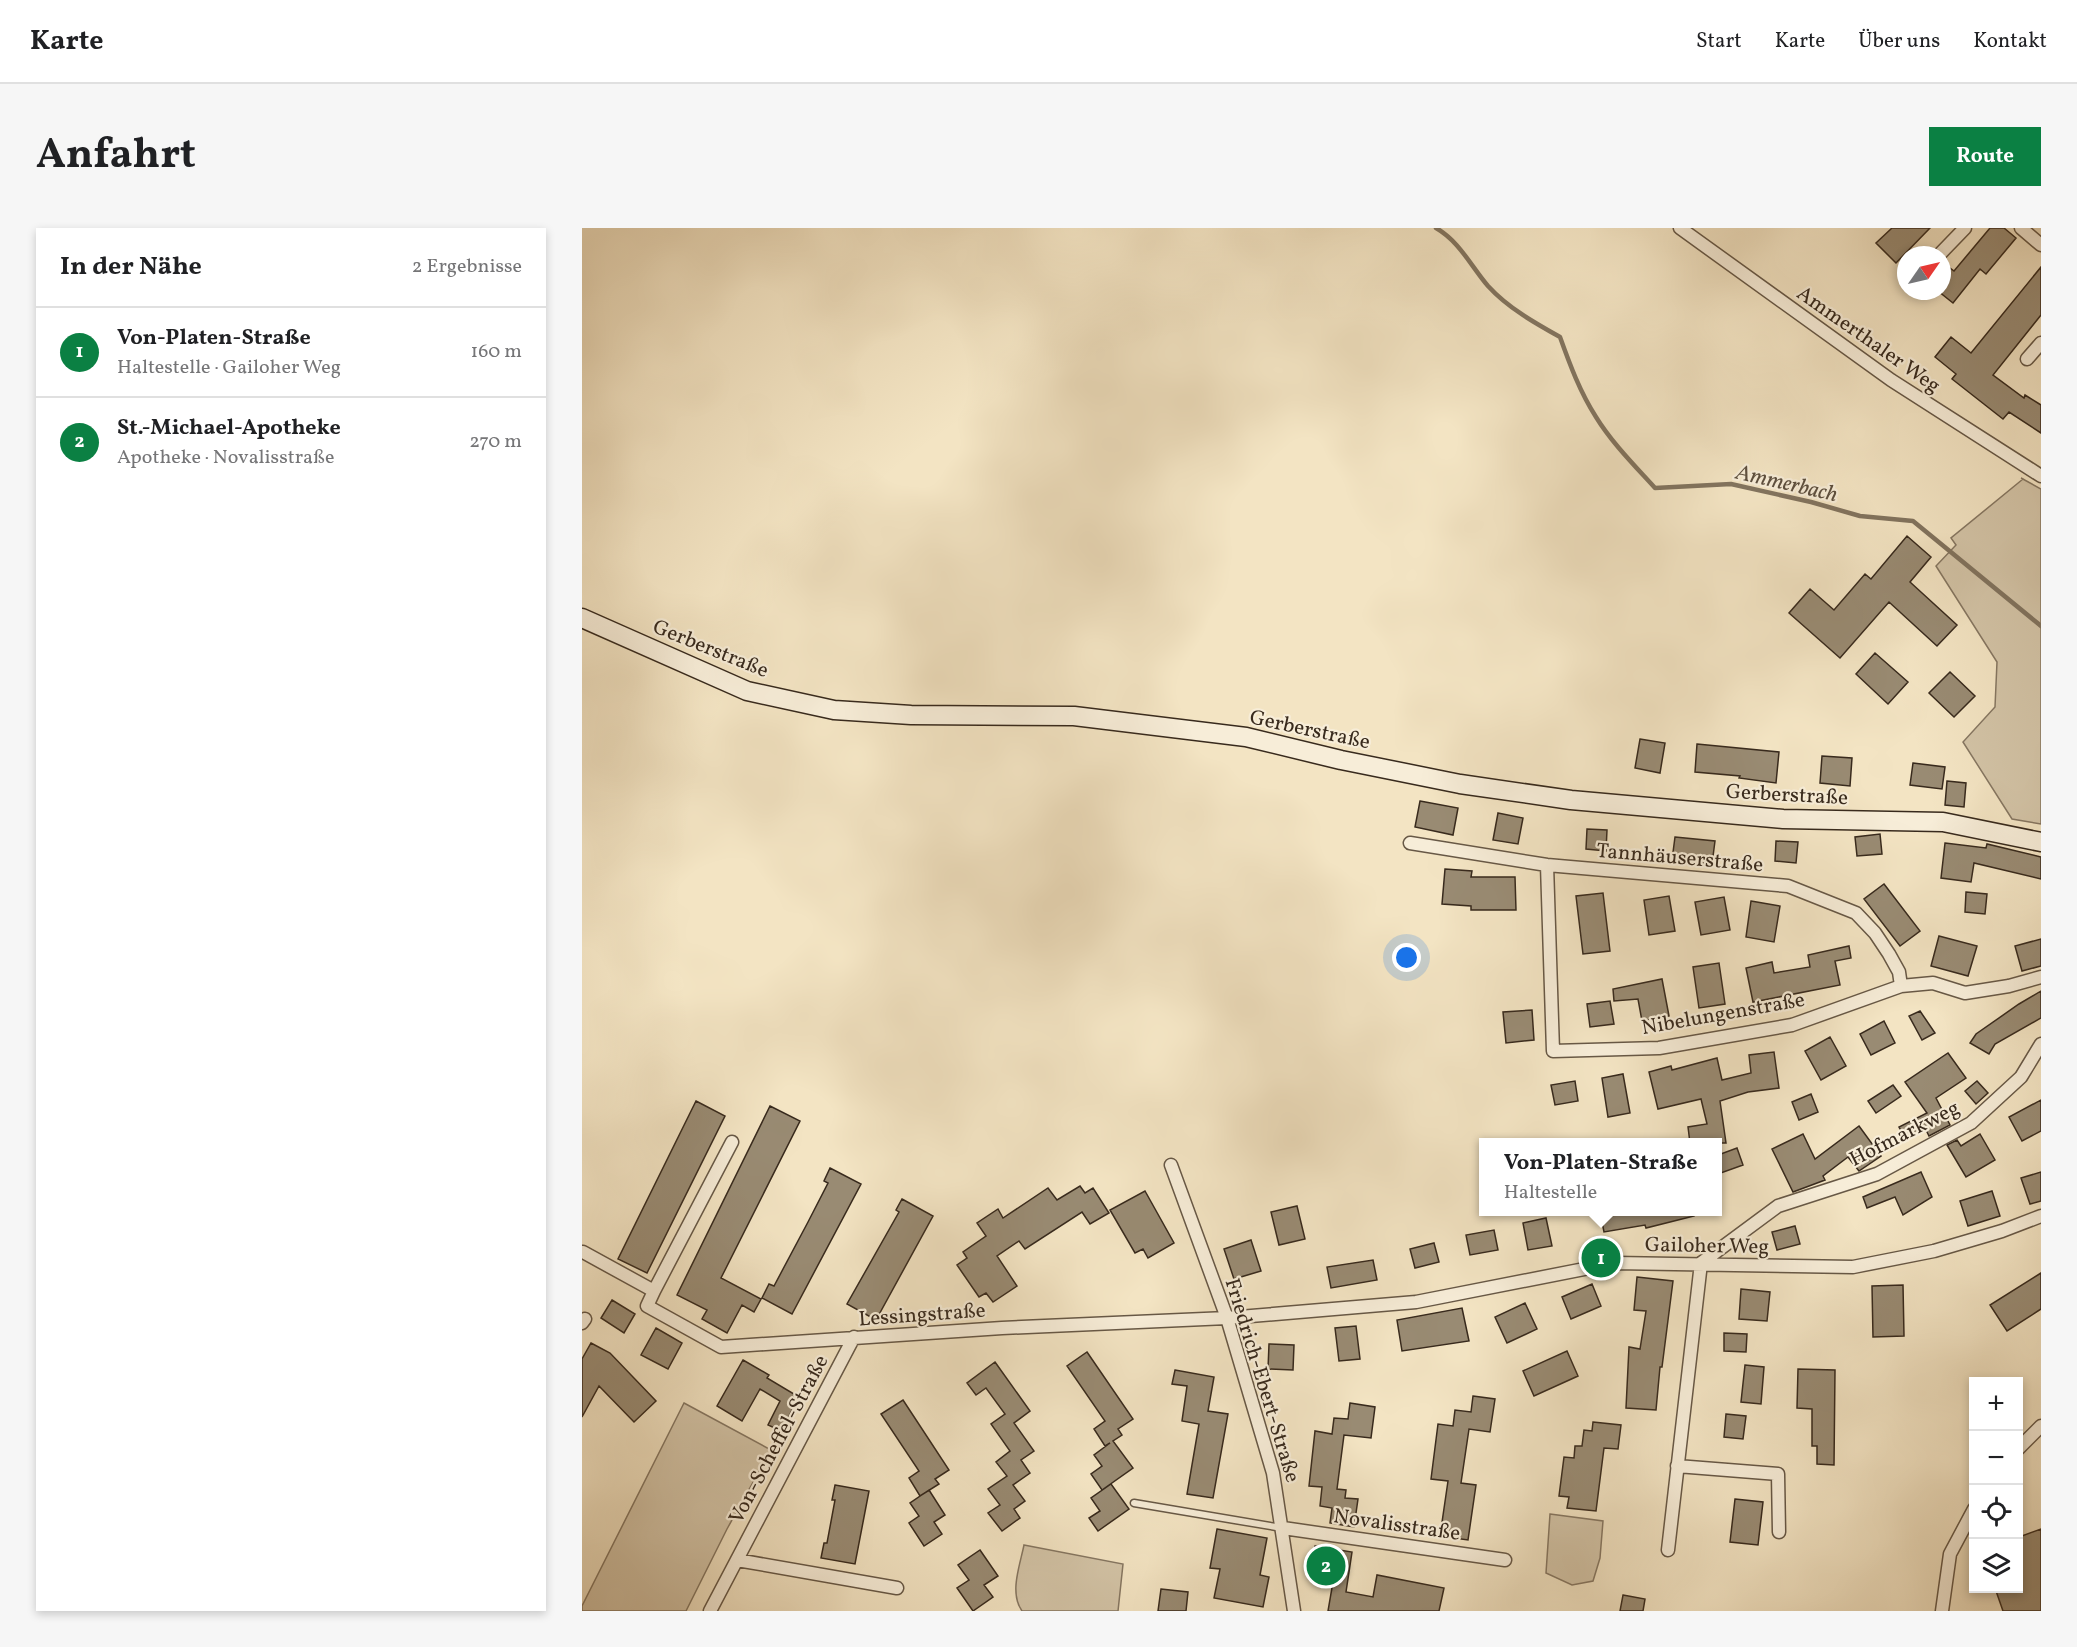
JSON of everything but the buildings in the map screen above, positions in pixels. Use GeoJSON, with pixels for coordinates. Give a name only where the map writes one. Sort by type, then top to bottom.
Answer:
{"type":"FeatureCollection","features":[{"type":"Feature","properties":{"kind":"street","name":"Ammerthaler Weg"},"geometry":{"type":"LineString","coordinates":[[1680,228],[1891,380],[2041,476]]}},
{"type":"Feature","properties":{"kind":"street"},"geometry":{"type":"LineString","coordinates":[[1948,246],[1965,228]]}},
{"type":"Feature","properties":{"kind":"street"},"geometry":{"type":"LineString","coordinates":[[2021,228],[2041,245]]}},
{"type":"Feature","properties":{"kind":"street"},"geometry":{"type":"LineString","coordinates":[[2027,359],[2041,343]]}},
{"type":"Feature","properties":{"kind":"street","name":"Gerberstraße"},"geometry":{"type":"LineString","coordinates":[[582,618],[747,691],[834,710],[911,715],[1074,716],[1246,737],[1341,760],[1460,784],[1571,800],[1783,819],[1943,822],[2041,842]]}},
{"type":"Feature","properties":{"kind":"street","name":"Tannhäuserstraße"},"geometry":{"type":"LineString","coordinates":[[1410,843],[1547,865],[1788,886],[1856,913],[1875,933],[1889,954],[1899,972],[1901,986]]}},
{"type":"Feature","properties":{"kind":"street","name":"Nibelungenstraße"},"geometry":{"type":"LineString","coordinates":[[1547,865],[1553,1051],[1659,1048],[1792,1025],[1901,986],[1933,982],[1965,993],[2009,986],[2041,977]]}},
{"type":"Feature","properties":{"kind":"street","name":"Hofmarkweg"},"geometry":{"type":"LineString","coordinates":[[1701,1263],[1778,1206],[1877,1174],[1971,1123],[2021,1077],[2041,1044]]}},
{"type":"Feature","properties":{"kind":"street"},"geometry":{"type":"LineString","coordinates":[[583,1252],[654,1291],[732,1142]]}},
{"type":"Feature","properties":{"kind":"street","name":"Friedrich-Ebert-Straße"},"geometry":{"type":"LineString","coordinates":[[1171,1165],[1227,1318],[1273,1473],[1294,1611]]}},
{"type":"Feature","properties":{"kind":"street","name":"Gailoher Weg"},"geometry":{"type":"LineString","coordinates":[[1227,1318],[1416,1302],[1615,1263],[1853,1267],[1934,1251],[2001,1231],[2041,1216]]}},
{"type":"Feature","properties":{"kind":"street"},"geometry":{"type":"LineString","coordinates":[[1668,1550],[1701,1263]]}},
{"type":"Feature","properties":{"kind":"street","name":"Lessingstraße"},"geometry":{"type":"LineString","coordinates":[[654,1291],[647,1306],[721,1347],[1002,1328],[1227,1318]]}},
{"type":"Feature","properties":{"kind":"street","name":"Von-Scheffel-Straße"},"geometry":{"type":"LineString","coordinates":[[710,1611],[854,1337]]}},
{"type":"Feature","properties":{"kind":"street"},"geometry":{"type":"LineString","coordinates":[[2023,1445],[2041,1426]]}},
{"type":"Feature","properties":{"kind":"street"},"geometry":{"type":"LineString","coordinates":[[1677,1466],[1778,1473],[1779,1532]]}},
{"type":"Feature","properties":{"kind":"street"},"geometry":{"type":"LineString","coordinates":[[1942,1611],[1950,1554],[1969,1518]]}},
{"type":"Feature","properties":{"kind":"street","name":"Novalisstraße"},"geometry":{"type":"LineString","coordinates":[[1283,1528],[1505,1560]]}},
{"type":"Feature","properties":{"kind":"street"},"geometry":{"type":"LineString","coordinates":[[737,1560],[897,1588]]}},
{"type":"Feature","properties":{"kind":"lane"},"geometry":{"type":"LineString","coordinates":[[1134,1503],[1283,1528]]}},
{"type":"Feature","properties":{"kind":"shaded area"},"geometry":{"type":"Polygon","coordinates":[[[2023,479],[2041,489],[2041,824],[2012,819],[1963,742],[1995,707],[1997,662],[1936,566],[1956,545],[1951,538],[2023,479]]]}},
{"type":"Feature","properties":{"kind":"shaded area"},"geometry":{"type":"Polygon","coordinates":[[[684,1403],[771,1450],[727,1529],[686,1611],[582,1611],[582,1606],[684,1403]]]}},
{"type":"Feature","properties":{"kind":"shaded area"},"geometry":{"type":"Polygon","coordinates":[[[1550,1514],[1603,1521],[1600,1558],[1593,1581],[1572,1585],[1546,1573],[1550,1514]]]}},
{"type":"Feature","properties":{"kind":"shaded area"},"geometry":{"type":"Polygon","coordinates":[[[1024,1545],[1123,1564],[1118,1611],[1022,1611],[1016,1596],[1016,1587],[1024,1545]]]}},
{"type":"Feature","properties":{"kind":"waterway","name":"Ammerbach"},"geometry":{"type":"LineString","coordinates":[[1436,228],[1458,247],[1496,294],[1522,314],[1560,337],[1590,408],[1616,445],[1655,488],[1731,484],[1860,516],[1913,521],[2041,626]]}},
{"type":"Feature","properties":{"kind":"place","name":"Von-Platen-Straße"},"geometry":{"type":"Point","coordinates":[1601,1258]}},
{"type":"Feature","properties":{"kind":"place","name":"St.-Michael-Apotheke"},"geometry":{"type":"Point","coordinates":[1326,1566]}}]}
